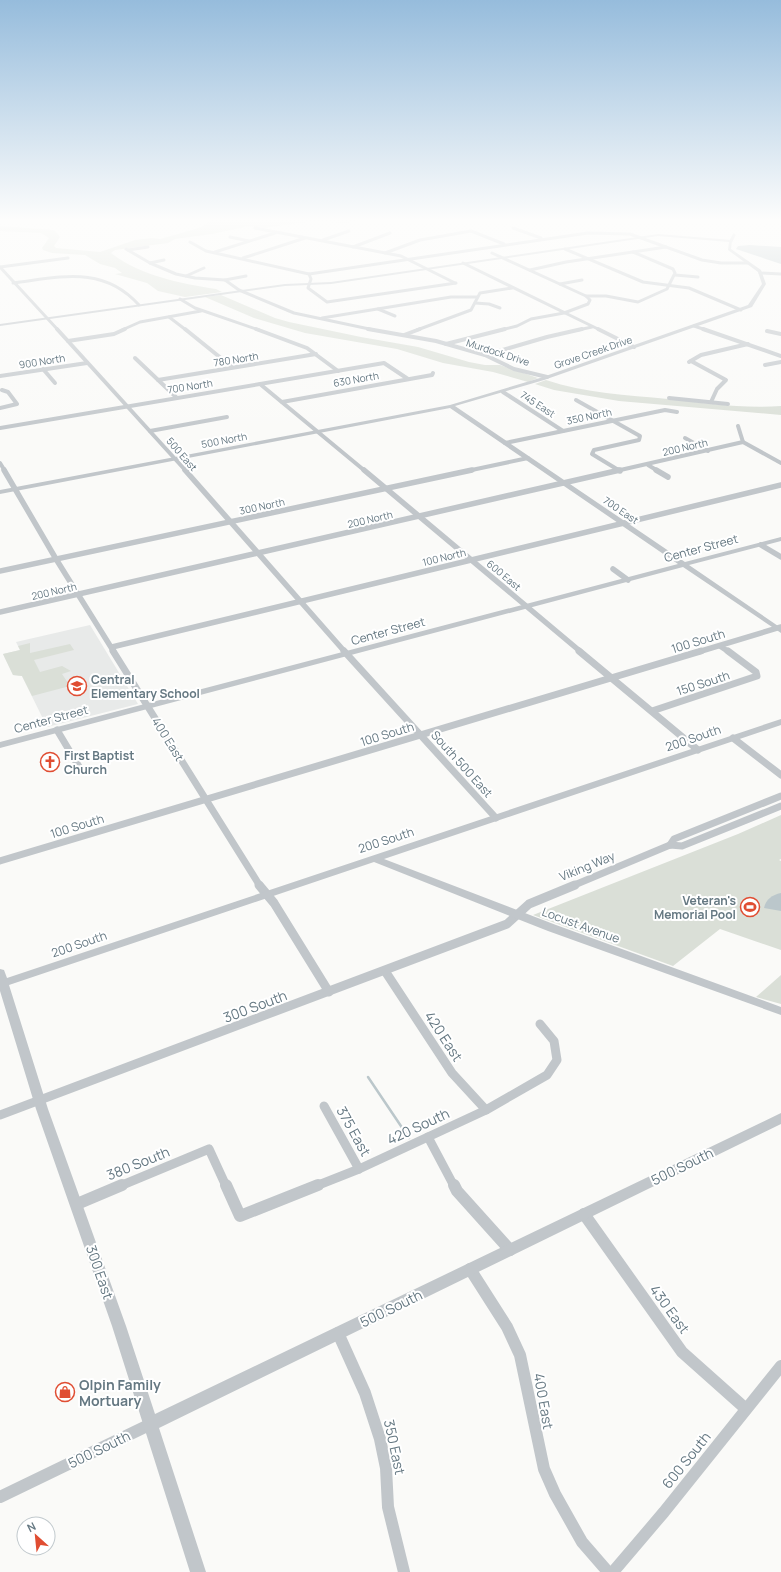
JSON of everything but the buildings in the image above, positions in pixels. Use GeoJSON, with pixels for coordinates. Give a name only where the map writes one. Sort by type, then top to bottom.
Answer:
{"type":"FeatureCollection","features":[{"type":"Feature","properties":{"kind":"street","name":"500 East"},"geometry":{"type":"LineString","coordinates":[[22,293],[150,431],[347,654]]}},
{"type":"Feature","properties":{"kind":"street"},"geometry":{"type":"LineString","coordinates":[[130,293],[139,305]]}},
{"type":"Feature","properties":{"kind":"street"},"geometry":{"type":"LineString","coordinates":[[0,325],[223,293]]}},
{"type":"Feature","properties":{"kind":"street","name":"Murdock Drive"},"geometry":{"type":"LineString","coordinates":[[248,293],[294,313],[446,344],[485,355],[514,368],[547,377]]}},
{"type":"Feature","properties":{"kind":"street"},"geometry":{"type":"LineString","coordinates":[[314,293],[327,302],[388,293]]}},
{"type":"Feature","properties":{"kind":"street"},"geometry":{"type":"LineString","coordinates":[[368,293],[372,296]]}},
{"type":"Feature","properties":{"kind":"street"},"geometry":{"type":"LineString","coordinates":[[317,318],[456,297],[477,297],[483,293]]}},
{"type":"Feature","properties":{"kind":"street"},"geometry":{"type":"LineString","coordinates":[[523,293],[634,347]]}},
{"type":"Feature","properties":{"kind":"street"},"geometry":{"type":"LineString","coordinates":[[446,344],[517,326],[531,319],[564,313],[588,304],[590,300],[580,293]]}},
{"type":"Feature","properties":{"kind":"street"},"geometry":{"type":"LineString","coordinates":[[586,296],[606,296],[638,302],[656,293]]}},
{"type":"Feature","properties":{"kind":"street"},"geometry":{"type":"LineString","coordinates":[[702,293],[741,310]]}},
{"type":"Feature","properties":{"kind":"street","name":"Grove Creek Drive"},"geometry":{"type":"LineString","coordinates":[[451,406],[503,392],[741,310],[750,306],[758,293]]}},
{"type":"Feature","properties":{"kind":"street"},"geometry":{"type":"LineString","coordinates":[[403,335],[471,310],[477,297]]}},
{"type":"Feature","properties":{"kind":"street"},"geometry":{"type":"LineString","coordinates":[[180,299],[202,311],[289,341],[316,354],[338,371]]}},
{"type":"Feature","properties":{"kind":"street"},"geometry":{"type":"LineString","coordinates":[[424,302],[430,305]]}},
{"type":"Feature","properties":{"kind":"street"},"geometry":{"type":"LineString","coordinates":[[475,303],[489,304],[500,308]]}},
{"type":"Feature","properties":{"kind":"street"},"geometry":{"type":"LineString","coordinates":[[378,309],[394,316]]}},
{"type":"Feature","properties":{"kind":"street"},"geometry":{"type":"LineString","coordinates":[[68,341],[112,335],[129,329],[140,322],[202,311]]}},
{"type":"Feature","properties":{"kind":"street"},"geometry":{"type":"LineString","coordinates":[[169,317],[197,338],[232,368]]}},
{"type":"Feature","properties":{"kind":"street"},"geometry":{"type":"LineString","coordinates":[[452,318],[461,320]]}},
{"type":"Feature","properties":{"kind":"street"},"geometry":{"type":"LineString","coordinates":[[119,326],[129,329]]}},
{"type":"Feature","properties":{"kind":"street"},"geometry":{"type":"LineString","coordinates":[[694,326],[718,336],[748,344],[781,356]]}},
{"type":"Feature","properties":{"kind":"street"},"geometry":{"type":"LineString","coordinates":[[485,355],[547,337],[593,327]]}},
{"type":"Feature","properties":{"kind":"street"},"geometry":{"type":"LineString","coordinates":[[766,331],[781,334]]}},
{"type":"Feature","properties":{"kind":"street"},"geometry":{"type":"LineString","coordinates":[[710,402],[717,390],[726,380],[721,376],[690,362],[701,355],[748,344]]}},
{"type":"Feature","properties":{"kind":"street","name":"780 North"},"geometry":{"type":"LineString","coordinates":[[158,380],[316,354]]}},
{"type":"Feature","properties":{"kind":"street"},"geometry":{"type":"LineString","coordinates":[[135,358],[176,398]]}},
{"type":"Feature","properties":{"kind":"street"},"geometry":{"type":"LineString","coordinates":[[765,365],[781,362]]}},
{"type":"Feature","properties":{"kind":"street","name":"900 North"},"geometry":{"type":"LineString","coordinates":[[0,376],[87,363]]}},
{"type":"Feature","properties":{"kind":"street","name":"700 North"},"geometry":{"type":"LineString","coordinates":[[0,428],[384,363],[408,379]]}},
{"type":"Feature","properties":{"kind":"street"},"geometry":{"type":"LineString","coordinates":[[44,369],[55,383]]}},
{"type":"Feature","properties":{"kind":"street","name":"630 North"},"geometry":{"type":"LineString","coordinates":[[282,402],[432,375],[433,373]]}},
{"type":"Feature","properties":{"kind":"street","name":"600 East"},"geometry":{"type":"LineString","coordinates":[[260,384],[319,431],[470,560],[698,750]]}},
{"type":"Feature","properties":{"kind":"street"},"geometry":{"type":"LineString","coordinates":[[0,408],[17,405],[8,392],[2,390]]}},
{"type":"Feature","properties":{"kind":"street","name":"745 East"},"geometry":{"type":"LineString","coordinates":[[503,392],[563,431]]}},
{"type":"Feature","properties":{"kind":"street"},"geometry":{"type":"LineString","coordinates":[[669,398],[728,404]]}},
{"type":"Feature","properties":{"kind":"street"},"geometry":{"type":"LineString","coordinates":[[576,400],[640,436],[639,440],[594,450],[592,454],[620,471]]}},
{"type":"Feature","properties":{"kind":"street","name":"500 North"},"geometry":{"type":"LineString","coordinates":[[0,492],[451,406]]}},
{"type":"Feature","properties":{"kind":"street","name":"700 East"},"geometry":{"type":"LineString","coordinates":[[451,406],[780,629]]}},
{"type":"Feature","properties":{"kind":"street","name":"350 North"},"geometry":{"type":"LineString","coordinates":[[505,443],[665,410],[677,412]]}},
{"type":"Feature","properties":{"kind":"street"},"geometry":{"type":"LineString","coordinates":[[150,431],[227,417]]}},
{"type":"Feature","properties":{"kind":"street"},"geometry":{"type":"LineString","coordinates":[[738,426],[743,442],[781,463]]}},
{"type":"Feature","properties":{"kind":"street"},"geometry":{"type":"LineString","coordinates":[[685,438],[708,451]]}},
{"type":"Feature","properties":{"kind":"street","name":"200 North"},"geometry":{"type":"LineString","coordinates":[[0,612],[421,517],[743,442]]}},
{"type":"Feature","properties":{"kind":"street","name":"300 North"},"geometry":{"type":"LineString","coordinates":[[0,571],[528,458]]}},
{"type":"Feature","properties":{"kind":"street","name":"400 East"},"geometry":{"type":"LineString","coordinates":[[0,463],[56,559],[258,884],[267,895],[329,992]]}},
{"type":"Feature","properties":{"kind":"street"},"geometry":{"type":"LineString","coordinates":[[648,465],[668,477]]}},
{"type":"Feature","properties":{"kind":"street","name":"100 North"},"geometry":{"type":"LineString","coordinates":[[112,647],[781,485]]}},
{"type":"Feature","properties":{"kind":"street","name":"Center Street"},"geometry":{"type":"LineString","coordinates":[[0,745],[781,539]]}},
{"type":"Feature","properties":{"kind":"street"},"geometry":{"type":"LineString","coordinates":[[761,545],[781,557]]}},
{"type":"Feature","properties":{"kind":"street"},"geometry":{"type":"LineString","coordinates":[[613,570],[628,580]]}},
{"type":"Feature","properties":{"kind":"street","name":"100 South"},"geometry":{"type":"LineString","coordinates":[[0,860],[780,629]]}},
{"type":"Feature","properties":{"kind":"street","name":"150 South"},"geometry":{"type":"LineString","coordinates":[[652,711],[755,678],[757,673],[720,646]]}},
{"type":"Feature","properties":{"kind":"street","name":"South 500 East"},"geometry":{"type":"LineString","coordinates":[[347,654],[496,818]]}},
{"type":"Feature","properties":{"kind":"street","name":"200 South"},"geometry":{"type":"LineString","coordinates":[[1,980],[267,895],[373,858],[781,722]]}},
{"type":"Feature","properties":{"kind":"street"},"geometry":{"type":"LineString","coordinates":[[57,730],[81,770]]}},
{"type":"Feature","properties":{"kind":"street"},"geometry":{"type":"LineString","coordinates":[[733,738],[781,775]]}},
{"type":"Feature","properties":{"kind":"street","name":"Viking Way"},"geometry":{"type":"LineString","coordinates":[[670,845],[674,839],[781,796]]}},
{"type":"Feature","properties":{"kind":"street","name":"Viking Way"},"geometry":{"type":"LineString","coordinates":[[516,914],[529,904],[670,845],[682,846],[781,806]]}},
{"type":"Feature","properties":{"kind":"street","name":"Locust Avenue"},"geometry":{"type":"LineString","coordinates":[[373,858],[516,914],[781,1011]]}},
{"type":"Feature","properties":{"kind":"street","name":"300 South"},"geometry":{"type":"LineString","coordinates":[[0,1115],[508,924],[516,914]]}},
{"type":"Feature","properties":{"kind":"street","name":"420 East"},"geometry":{"type":"LineString","coordinates":[[385,971],[452,1073],[486,1110]]}},
{"type":"Feature","properties":{"kind":"street","name":"300 East"},"geometry":{"type":"LineString","coordinates":[[1,980],[39,1100],[77,1204],[151,1424],[198,1572]]}},
{"type":"Feature","properties":{"kind":"street","name":"420 South"},"geometry":{"type":"LineString","coordinates":[[240,1216],[359,1169],[486,1110],[547,1075],[557,1060],[554,1041],[540,1024]]}},
{"type":"Feature","properties":{"kind":"street","name":"375 East"},"geometry":{"type":"LineString","coordinates":[[324,1106],[359,1169]]}},
{"type":"Feature","properties":{"kind":"street","name":"500 South"},"geometry":{"type":"LineString","coordinates":[[0,1497],[781,1118]]}},
{"type":"Feature","properties":{"kind":"street"},"geometry":{"type":"LineString","coordinates":[[428,1137],[457,1191],[510,1250]]}},
{"type":"Feature","properties":{"kind":"street","name":"380 South"},"geometry":{"type":"LineString","coordinates":[[77,1204],[210,1149],[240,1216]]}},
{"type":"Feature","properties":{"kind":"street","name":"430 East"},"geometry":{"type":"LineString","coordinates":[[584,1214],[682,1352],[746,1410]]}},
{"type":"Feature","properties":{"kind":"street","name":"400 East"},"geometry":{"type":"LineString","coordinates":[[470,1269],[507,1327],[520,1355],[544,1469],[582,1542],[608,1572]]}},
{"type":"Feature","properties":{"kind":"street","name":"350 East"},"geometry":{"type":"LineString","coordinates":[[338,1333],[371,1407],[381,1439],[387,1478],[388,1506],[397,1549],[404,1572]]}},
{"type":"Feature","properties":{"kind":"street","name":"600 South"},"geometry":{"type":"LineString","coordinates":[[613,1572],[781,1366]]}},
{"type":"Feature","properties":{"kind":"shaded area"},"geometry":{"type":"Polygon","coordinates":[[[169,293],[212,293],[185,297],[169,293]]]}},
{"type":"Feature","properties":{"kind":"shaded area"},"geometry":{"type":"Polygon","coordinates":[[[221,295],[275,318],[289,322],[418,347],[469,362],[485,365],[500,365],[538,378],[528,382],[493,372],[443,363],[397,349],[305,333],[254,318],[205,297],[221,295]]]}},
{"type":"Feature","properties":{"kind":"shaded area"},"geometry":{"type":"Polygon","coordinates":[[[546,380],[591,391],[622,395],[738,406],[781,406],[781,415],[619,401],[554,390],[535,384],[546,380]]]}},
{"type":"Feature","properties":{"kind":"shaded area","name":"Central Elementary School"},"geometry":{"type":"Polygon","coordinates":[[[90,625],[138,704],[47,727],[22,676],[13,675],[3,654],[20,650],[16,642],[90,625]]]}},
{"type":"Feature","properties":{"kind":"shaded area"},"geometry":{"type":"Polygon","coordinates":[[[30,643],[30,653],[70,644],[74,650],[34,660],[40,672],[62,666],[71,671],[62,674],[70,686],[32,696],[22,676],[13,675],[3,654],[20,650],[18,646],[30,643]]]}},
{"type":"Feature","properties":{"kind":"shaded area"},"geometry":{"type":"Polygon","coordinates":[[[781,815],[781,859],[779,860],[781,861],[781,950],[720,929],[673,966],[533,915],[738,834],[781,815]]]}},
{"type":"Feature","properties":{"kind":"shaded area"},"geometry":{"type":"Polygon","coordinates":[[[781,893],[781,911],[764,908],[766,902],[770,898],[781,893]]]}},
{"type":"Feature","properties":{"kind":"shaded area"},"geometry":{"type":"Polygon","coordinates":[[[781,975],[781,1004],[756,997],[781,975]]]}},
{"type":"Feature","properties":{"kind":"waterway"},"geometry":{"type":"LineString","coordinates":[[368,1077],[409,1138]]}},
{"type":"Feature","properties":{"kind":"place","name":"Central Elementary School"},"geometry":{"type":"Point","coordinates":[77,686]}},
{"type":"Feature","properties":{"kind":"place","name":"First Baptist Church"},"geometry":{"type":"Point","coordinates":[50,762]}},
{"type":"Feature","properties":{"kind":"place","name":"Veteran's Memorial Pool"},"geometry":{"type":"Point","coordinates":[750,907]}},
{"type":"Feature","properties":{"kind":"place","name":"Olpin Family Mortuary"},"geometry":{"type":"Point","coordinates":[65,1392]}}]}
